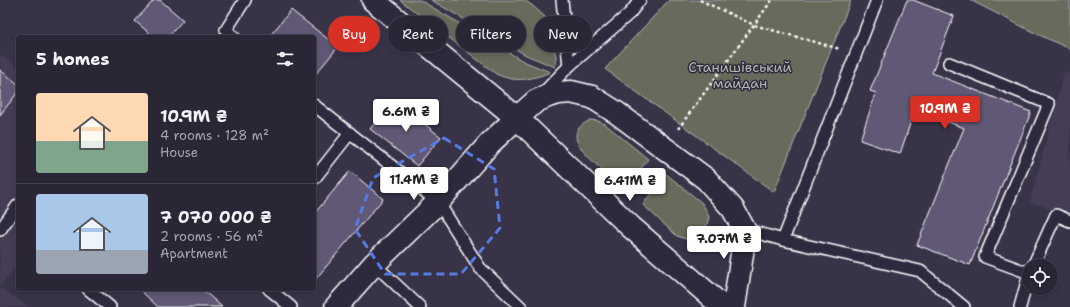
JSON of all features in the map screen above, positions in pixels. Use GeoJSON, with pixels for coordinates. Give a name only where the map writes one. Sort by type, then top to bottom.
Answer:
{"type":"FeatureCollection","features":[{"type":"Feature","properties":{"kind":"street"},"geometry":{"type":"LineString","coordinates":[[377,3],[517,118],[631,227],[723,307]]}},
{"type":"Feature","properties":{"kind":"street"},"geometry":{"type":"LineString","coordinates":[[336,307],[374,264],[438,202],[490,144],[517,118],[536,101],[559,93],[571,92],[592,97],[664,147],[706,179],[733,210],[744,228],[742,254],[734,307]]}},
{"type":"Feature","properties":{"kind":"lane"},"geometry":{"type":"LineString","coordinates":[[232,35],[226,30],[245,0]]}},
{"type":"Feature","properties":{"kind":"lane"},"geometry":{"type":"LineString","coordinates":[[562,0],[569,66]]}},
{"type":"Feature","properties":{"kind":"lane"},"geometry":{"type":"LineString","coordinates":[[536,101],[569,66],[630,13],[640,0]]}},
{"type":"Feature","properties":{"kind":"lane"},"geometry":{"type":"LineString","coordinates":[[783,240],[877,0]]}},
{"type":"Feature","properties":{"kind":"lane"},"geometry":{"type":"LineString","coordinates":[[949,63],[1049,104],[985,257],[1022,271]]}},
{"type":"Feature","properties":{"kind":"lane"},"geometry":{"type":"LineString","coordinates":[[316,106],[438,202],[480,268],[521,307]]}},
{"type":"Feature","properties":{"kind":"lane"},"geometry":{"type":"LineString","coordinates":[[316,176],[350,133]]}},
{"type":"Feature","properties":{"kind":"lane"},"geometry":{"type":"LineString","coordinates":[[0,230],[16,208]]}},
{"type":"Feature","properties":{"kind":"lane"},"geometry":{"type":"LineString","coordinates":[[1036,259],[1056,215],[1070,221]]}},
{"type":"Feature","properties":{"kind":"lane"},"geometry":{"type":"LineString","coordinates":[[744,228],[783,240],[920,271],[964,307]]}},
{"type":"Feature","properties":{"kind":"lane"},"geometry":{"type":"LineString","coordinates":[[374,264],[420,307]]}},
{"type":"Feature","properties":{"kind":"lane"},"geometry":{"type":"LineString","coordinates":[[90,291],[110,307]]}},
{"type":"Feature","properties":{"kind":"lane"},"geometry":{"type":"LineString","coordinates":[[271,291],[291,307]]}},
{"type":"Feature","properties":{"kind":"lane"},"geometry":{"type":"LineString","coordinates":[[1020,307],[1023,295]]}},
{"type":"Feature","properties":{"kind":"path"},"geometry":{"type":"LineString","coordinates":[[700,0],[754,25],[856,54]]}},
{"type":"Feature","properties":{"kind":"path"},"geometry":{"type":"LineString","coordinates":[[664,147],[772,0]]}},
{"type":"Feature","properties":{"kind":"highlighted area"},"geometry":{"type":"Polygon","coordinates":[[[444,138],[494,169],[500,228],[461,274],[385,274],[355,229],[373,178],[444,138]]]}},
{"type":"Feature","properties":{"kind":"shaded area"},"geometry":{"type":"Polygon","coordinates":[[[0,54],[16,66],[16,266],[0,287],[0,54]]]}},
{"type":"Feature","properties":{"kind":"shaded area"},"geometry":{"type":"Polygon","coordinates":[[[1064,72],[1070,73],[1070,215],[1030,202],[1064,72]]]}},
{"type":"Feature","properties":{"kind":"shaded area"},"geometry":{"type":"Polygon","coordinates":[[[0,287],[28,307],[0,307],[0,287]]]}},
{"type":"Feature","properties":{"kind":"green space"},"geometry":{"type":"Polygon","coordinates":[[[400,0],[420,0],[447,16],[421,16],[400,0]]]}},
{"type":"Feature","properties":{"kind":"green space"},"geometry":{"type":"Polygon","coordinates":[[[431,0],[524,0],[544,16],[534,16],[534,52],[555,52],[555,67],[521,52],[526,52],[526,16],[459,16],[431,0]]]}},
{"type":"Feature","properties":{"kind":"green space","name":"Станишівський майдан"},"geometry":{"type":"Polygon","coordinates":[[[669,0],[851,0],[774,192],[605,69],[669,0]]]}},
{"type":"Feature","properties":{"kind":"green space"},"geometry":{"type":"Polygon","coordinates":[[[970,0],[1070,0],[1070,49],[1035,33],[970,0]]]}},
{"type":"Feature","properties":{"kind":"green space"},"geometry":{"type":"Polygon","coordinates":[[[448,17],[456,21],[456,43],[448,37],[448,17]]]}},
{"type":"Feature","properties":{"kind":"green space"},"geometry":{"type":"Polygon","coordinates":[[[467,52],[508,52],[523,61],[550,72],[526,79],[510,79],[496,74],[467,52]]]}},
{"type":"Feature","properties":{"kind":"green space"},"geometry":{"type":"Polygon","coordinates":[[[591,120],[605,124],[648,159],[626,190],[598,167],[584,152],[577,141],[576,134],[579,128],[584,123],[591,120]]]}},
{"type":"Feature","properties":{"kind":"green space"},"geometry":{"type":"Polygon","coordinates":[[[665,173],[702,203],[709,217],[704,232],[692,239],[677,236],[643,205],[665,173]]]}},
{"type":"Feature","properties":{"kind":"building"},"geometry":{"type":"Polygon","coordinates":[[[154,0],[160,0],[183,20],[170,35],[152,35],[135,21],[154,0]]]}},
{"type":"Feature","properties":{"kind":"building"},"geometry":{"type":"Polygon","coordinates":[[[907,0],[913,0],[954,16],[932,73],[1031,112],[970,265],[917,245],[964,128],[915,109],[900,154],[860,140],[876,93],[870,91],[907,0]]]}},
{"type":"Feature","properties":{"kind":"building"},"geometry":{"type":"Polygon","coordinates":[[[291,10],[328,39],[328,52],[334,52],[316,74],[316,35],[271,35],[291,10]]]}},
{"type":"Feature","properties":{"kind":"building"},"geometry":{"type":"Polygon","coordinates":[[[0,70],[16,82],[16,95],[0,115],[0,70]]]}},
{"type":"Feature","properties":{"kind":"building"},"geometry":{"type":"Polygon","coordinates":[[[394,100],[441,137],[417,166],[370,129],[394,100]]]}},
{"type":"Feature","properties":{"kind":"building"},"geometry":{"type":"Polygon","coordinates":[[[350,171],[383,199],[316,279],[316,212],[350,171]]]}},
{"type":"Feature","properties":{"kind":"building"},"geometry":{"type":"Polygon","coordinates":[[[141,291],[204,291],[222,307],[158,307],[141,291]]]}}]}
